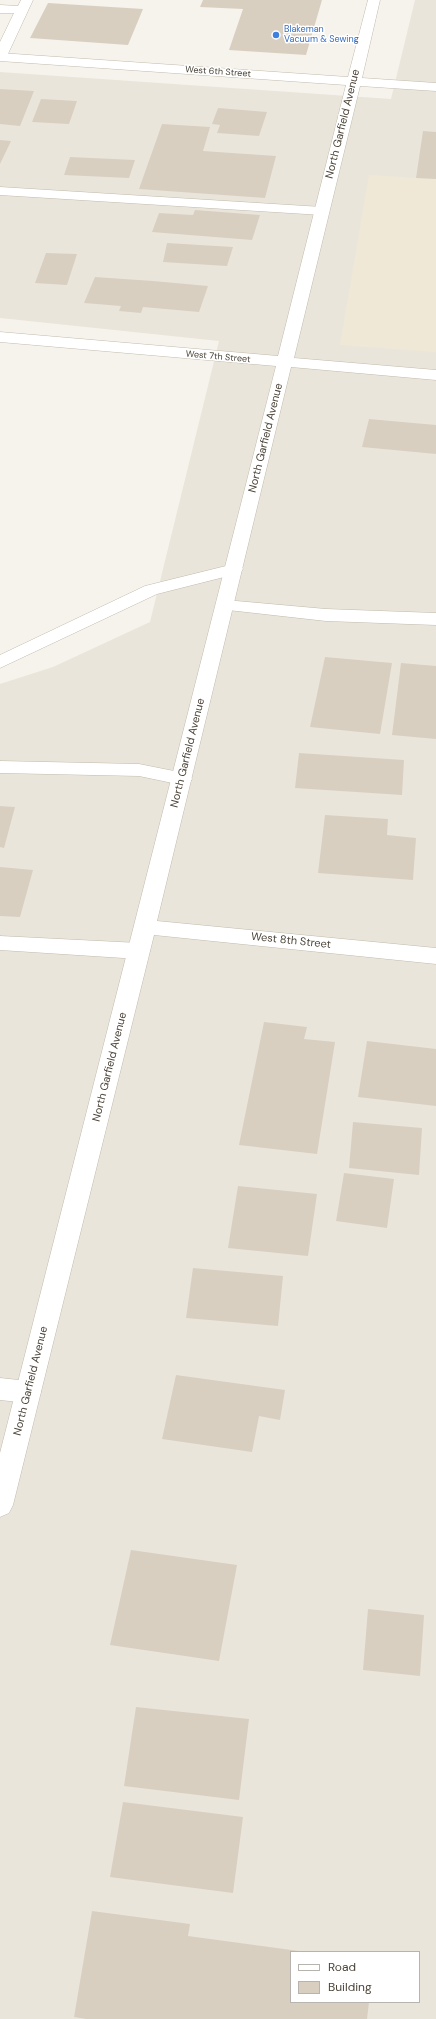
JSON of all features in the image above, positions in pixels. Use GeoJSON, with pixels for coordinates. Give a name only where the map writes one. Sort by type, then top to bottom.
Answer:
{"type":"FeatureCollection","features":[{"type":"Feature","properties":{"kind":"street","name":"North Garfield Avenue"},"geometry":{"type":"LineString","coordinates":[[0,1505],[225,606],[374,0]]}},
{"type":"Feature","properties":{"kind":"street"},"geometry":{"type":"LineString","coordinates":[[0,9],[25,5]]}},
{"type":"Feature","properties":{"kind":"street"},"geometry":{"type":"LineString","coordinates":[[0,56],[25,5]]}},
{"type":"Feature","properties":{"kind":"street","name":"West 6th Street"},"geometry":{"type":"LineString","coordinates":[[0,56],[436,87]]}},
{"type":"Feature","properties":{"kind":"street"},"geometry":{"type":"LineString","coordinates":[[0,191],[322,211]]}},
{"type":"Feature","properties":{"kind":"street","name":"West 7th Street"},"geometry":{"type":"LineString","coordinates":[[0,337],[436,375]]}},
{"type":"Feature","properties":{"kind":"street"},"geometry":{"type":"LineString","coordinates":[[0,662],[151,590],[234,568]]}},
{"type":"Feature","properties":{"kind":"street"},"geometry":{"type":"LineString","coordinates":[[225,606],[326,615],[436,619]]}},
{"type":"Feature","properties":{"kind":"street"},"geometry":{"type":"LineString","coordinates":[[0,767],[139,770],[182,779]]}},
{"type":"Feature","properties":{"kind":"street","name":"West 8th Street"},"geometry":{"type":"LineString","coordinates":[[145,927],[436,956]]}},
{"type":"Feature","properties":{"kind":"street"},"geometry":{"type":"LineString","coordinates":[[0,943],[139,951]]}},
{"type":"Feature","properties":{"kind":"street"},"geometry":{"type":"LineString","coordinates":[[0,1389],[28,1392]]}},
{"type":"Feature","properties":{"kind":"shaded area"},"geometry":{"type":"Polygon","coordinates":[[[415,0],[436,0],[436,2019],[0,2019],[0,684],[53,667],[150,622],[219,341],[0,318],[0,72],[391,99],[415,0]]]}},
{"type":"Feature","properties":{"kind":"shaded area"},"geometry":{"type":"Polygon","coordinates":[[[369,175],[436,179],[436,352],[340,345],[369,175]]]}},
{"type":"Feature","properties":{"kind":"building"},"geometry":{"type":"Polygon","coordinates":[[[203,0],[322,0],[306,55],[229,50],[243,9],[200,7],[203,0]]]}},
{"type":"Feature","properties":{"kind":"building"},"geometry":{"type":"Polygon","coordinates":[[[48,3],[143,9],[128,45],[30,38],[48,3]]]}},
{"type":"Feature","properties":{"kind":"building"},"geometry":{"type":"Polygon","coordinates":[[[0,89],[34,91],[20,126],[0,124],[0,89]]]}},
{"type":"Feature","properties":{"kind":"building"},"geometry":{"type":"Polygon","coordinates":[[[41,99],[77,101],[69,124],[32,122],[41,99]]]}},
{"type":"Feature","properties":{"kind":"building"},"geometry":{"type":"Polygon","coordinates":[[[218,108],[267,112],[259,136],[217,133],[220,125],[212,124],[218,108]]]}},
{"type":"Feature","properties":{"kind":"building"},"geometry":{"type":"Polygon","coordinates":[[[162,124],[210,127],[203,151],[276,156],[265,198],[139,189],[162,124]]]}},
{"type":"Feature","properties":{"kind":"building"},"geometry":{"type":"Polygon","coordinates":[[[423,131],[436,132],[436,179],[416,178],[423,131]]]}},
{"type":"Feature","properties":{"kind":"building"},"geometry":{"type":"Polygon","coordinates":[[[0,140],[11,141],[0,164],[0,140]]]}},
{"type":"Feature","properties":{"kind":"building"},"geometry":{"type":"Polygon","coordinates":[[[70,157],[135,160],[129,178],[64,175],[70,157]]]}},
{"type":"Feature","properties":{"kind":"building"},"geometry":{"type":"Polygon","coordinates":[[[195,210],[260,215],[252,240],[152,232],[159,213],[193,215],[195,210]]]}},
{"type":"Feature","properties":{"kind":"building"},"geometry":{"type":"Polygon","coordinates":[[[167,243],[233,247],[227,266],[163,262],[167,243]]]}},
{"type":"Feature","properties":{"kind":"building"},"geometry":{"type":"Polygon","coordinates":[[[46,253],[77,254],[67,285],[35,283],[46,253]]]}},
{"type":"Feature","properties":{"kind":"building"},"geometry":{"type":"Polygon","coordinates":[[[95,277],[208,286],[199,312],[143,307],[141,313],[119,311],[121,306],[84,303],[95,277]]]}},
{"type":"Feature","properties":{"kind":"building"},"geometry":{"type":"Polygon","coordinates":[[[369,419],[436,425],[436,454],[362,447],[369,419]]]}},
{"type":"Feature","properties":{"kind":"building"},"geometry":{"type":"Polygon","coordinates":[[[325,657],[392,663],[380,734],[310,727],[325,657]]]}},
{"type":"Feature","properties":{"kind":"building"},"geometry":{"type":"Polygon","coordinates":[[[401,663],[436,666],[436,739],[392,735],[401,663]]]}},
{"type":"Feature","properties":{"kind":"building"},"geometry":{"type":"Polygon","coordinates":[[[299,753],[404,760],[402,795],[295,788],[299,753]]]}},
{"type":"Feature","properties":{"kind":"building"},"geometry":{"type":"Polygon","coordinates":[[[0,806],[15,807],[4,848],[0,847],[0,806]]]}},
{"type":"Feature","properties":{"kind":"building"},"geometry":{"type":"Polygon","coordinates":[[[325,815],[388,819],[387,835],[416,838],[413,880],[318,873],[325,815]]]}},
{"type":"Feature","properties":{"kind":"building"},"geometry":{"type":"Polygon","coordinates":[[[0,867],[33,870],[20,917],[0,916],[0,867]]]}},
{"type":"Feature","properties":{"kind":"building"},"geometry":{"type":"Polygon","coordinates":[[[264,1022],[307,1027],[304,1039],[335,1042],[317,1154],[239,1145],[264,1022]]]}},
{"type":"Feature","properties":{"kind":"building"},"geometry":{"type":"Polygon","coordinates":[[[367,1041],[436,1049],[436,1106],[358,1097],[367,1041]]]}},
{"type":"Feature","properties":{"kind":"building"},"geometry":{"type":"Polygon","coordinates":[[[353,1122],[422,1128],[419,1175],[349,1168],[353,1122]]]}},
{"type":"Feature","properties":{"kind":"building"},"geometry":{"type":"Polygon","coordinates":[[[344,1173],[394,1179],[387,1228],[336,1221],[344,1173]]]}},
{"type":"Feature","properties":{"kind":"building"},"geometry":{"type":"Polygon","coordinates":[[[238,1186],[317,1194],[308,1256],[228,1248],[238,1186]]]}},
{"type":"Feature","properties":{"kind":"building"},"geometry":{"type":"Polygon","coordinates":[[[193,1268],[283,1276],[278,1326],[186,1318],[193,1268]]]}},
{"type":"Feature","properties":{"kind":"building"},"geometry":{"type":"Polygon","coordinates":[[[176,1375],[285,1390],[280,1420],[259,1416],[252,1452],[162,1439],[176,1375]]]}},
{"type":"Feature","properties":{"kind":"building"},"geometry":{"type":"Polygon","coordinates":[[[131,1550],[237,1565],[219,1661],[110,1645],[131,1550]]]}},
{"type":"Feature","properties":{"kind":"building"},"geometry":{"type":"Polygon","coordinates":[[[368,1609],[424,1615],[420,1676],[363,1670],[368,1609]]]}},
{"type":"Feature","properties":{"kind":"building"},"geometry":{"type":"Polygon","coordinates":[[[136,1707],[249,1719],[239,1800],[124,1786],[136,1707]]]}},
{"type":"Feature","properties":{"kind":"building"},"geometry":{"type":"Polygon","coordinates":[[[123,1802],[243,1817],[233,1893],[110,1877],[123,1802]]]}},
{"type":"Feature","properties":{"kind":"building"},"geometry":{"type":"Polygon","coordinates":[[[92,1911],[190,1924],[188,1936],[299,1951],[290,1951],[290,2003],[369,2003],[367,2019],[86,2019],[74,2017],[92,1911]]]}},
{"type":"Feature","properties":{"kind":"place","name":"Blakeman Vacuum & Sewing"},"geometry":{"type":"Point","coordinates":[276,35]}}]}
